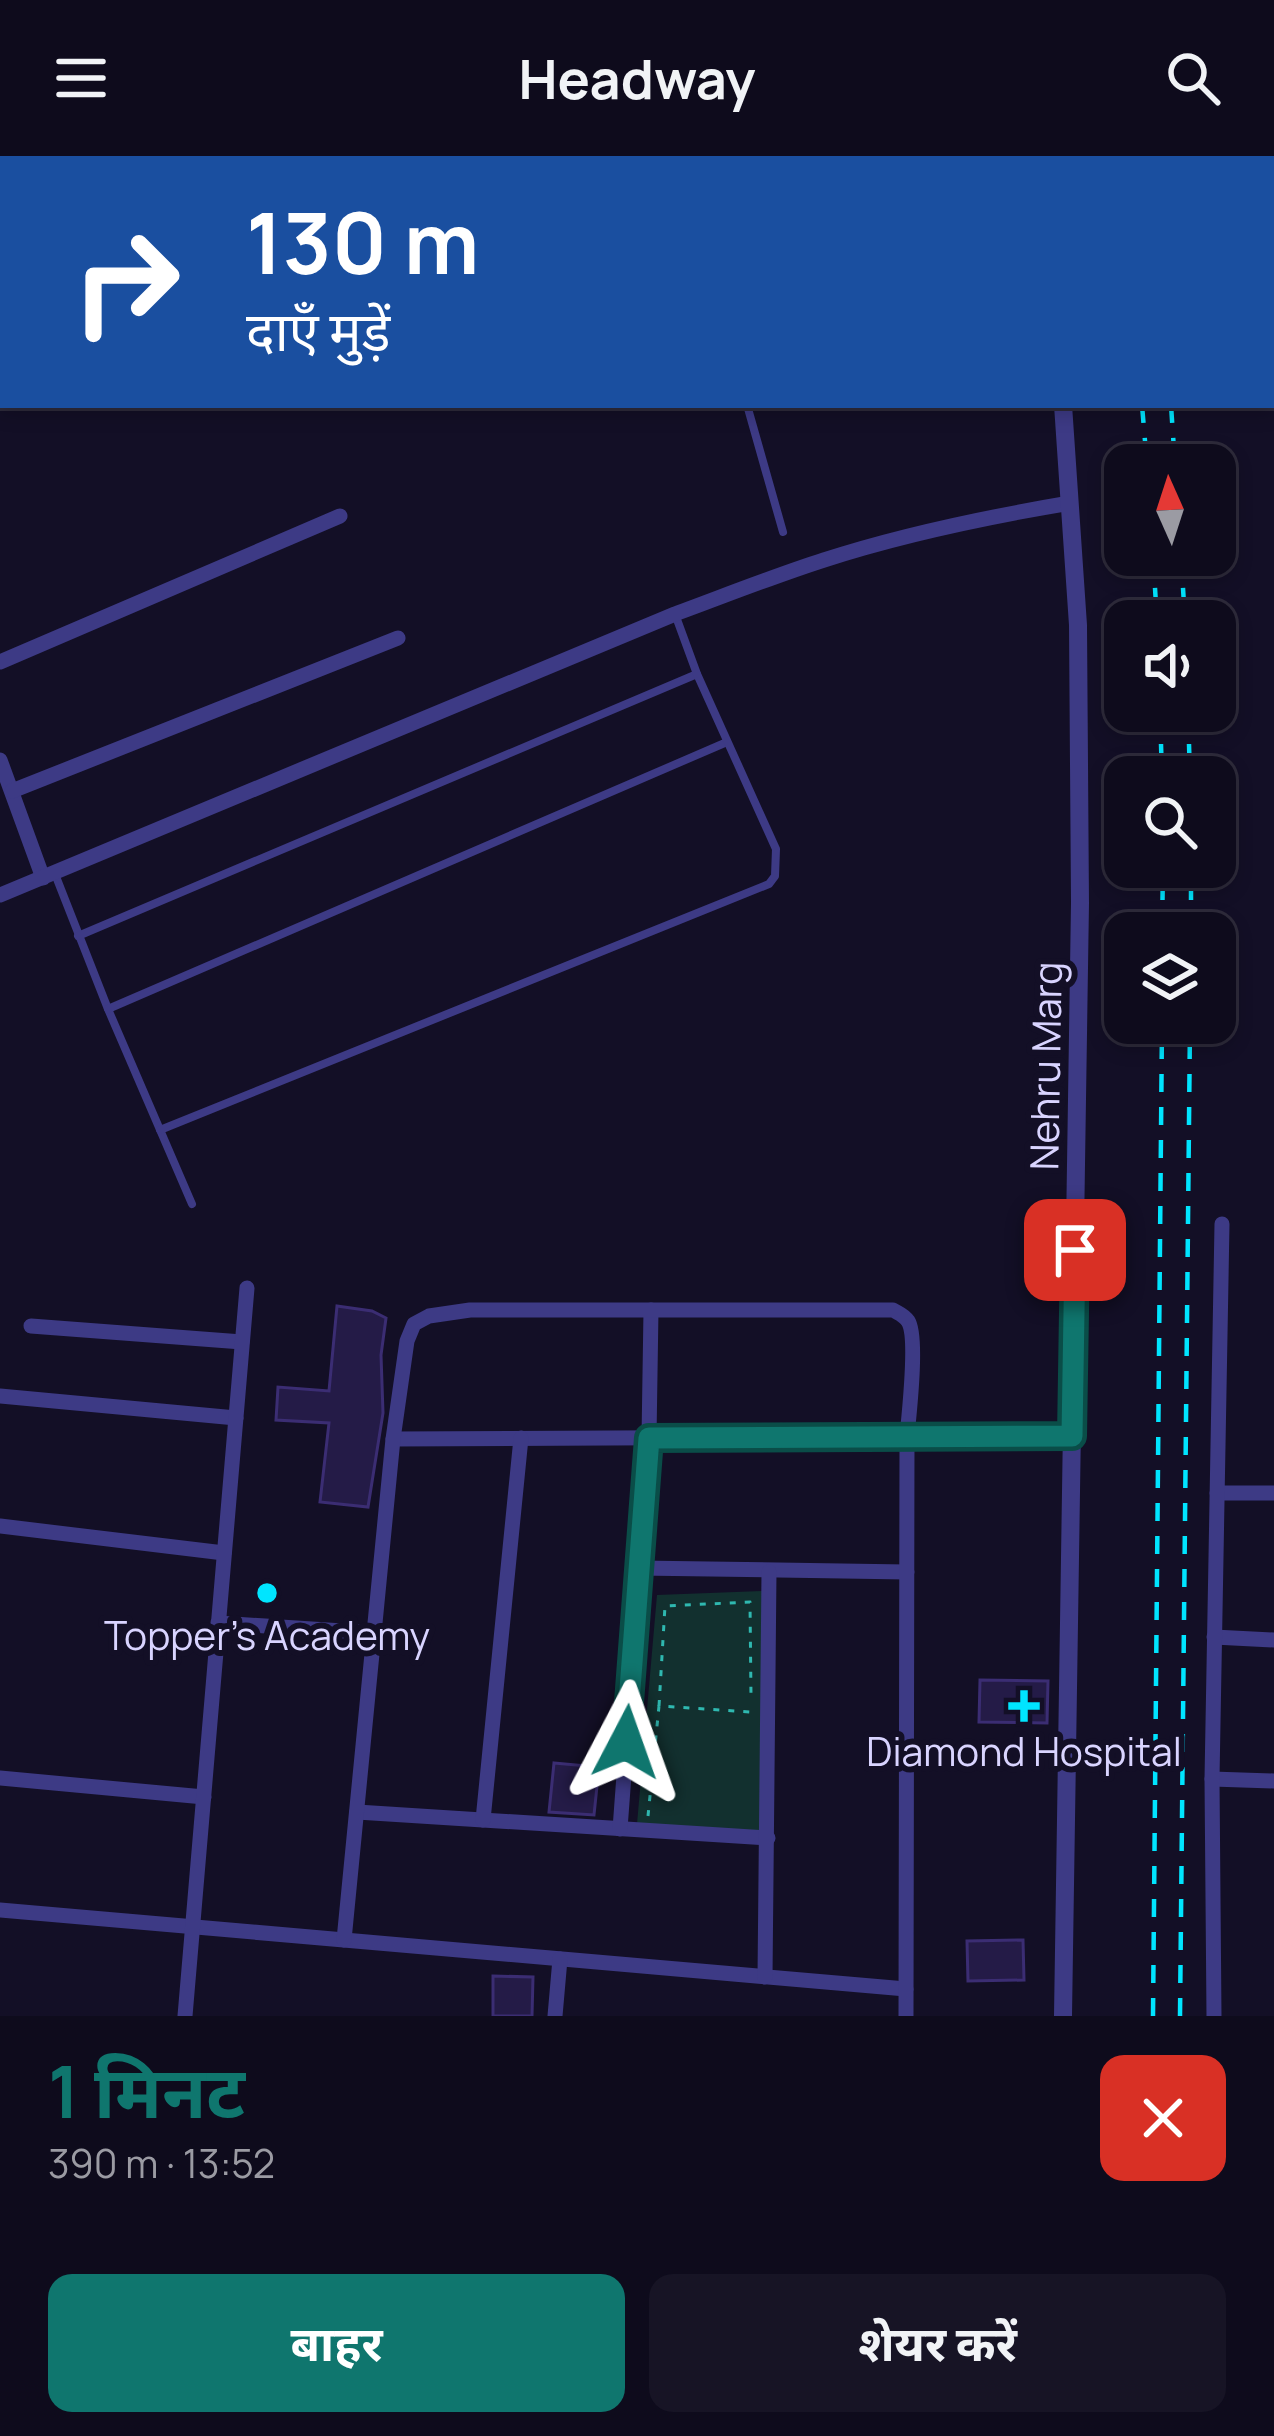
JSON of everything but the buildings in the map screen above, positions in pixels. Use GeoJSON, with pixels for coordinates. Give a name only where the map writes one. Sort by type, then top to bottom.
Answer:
{"type":"FeatureCollection","features":[{"type":"Feature","properties":{"kind":"street","name":"Nehru Marg"},"geometry":{"type":"LineString","coordinates":[[1063,408],[1079,682],[1081,903],[1064,2016]]}},
{"type":"Feature","properties":{"kind":"street"},"geometry":{"type":"LineString","coordinates":[[0,896],[675,614],[860,549],[970,521],[1070,503]]}},
{"type":"Feature","properties":{"kind":"street"},"geometry":{"type":"LineString","coordinates":[[0,662],[340,516]]}},
{"type":"Feature","properties":{"kind":"street"},"geometry":{"type":"LineString","coordinates":[[12,791],[398,638]]}},
{"type":"Feature","properties":{"kind":"street"},"geometry":{"type":"LineString","coordinates":[[0,760],[48,875]]}},
{"type":"Feature","properties":{"kind":"street"},"geometry":{"type":"LineString","coordinates":[[1214,2016],[1212,1779],[1222,1224]]}},
{"type":"Feature","properties":{"kind":"street"},"geometry":{"type":"LineString","coordinates":[[185,2016],[247,1288]]}},
{"type":"Feature","properties":{"kind":"street"},"geometry":{"type":"LineString","coordinates":[[344,1940],[393,1439],[407,1341],[414,1324],[429,1316],[470,1310],[893,1310],[912,1327],[907,1436],[906,2016]]}},
{"type":"Feature","properties":{"kind":"street"},"geometry":{"type":"LineString","coordinates":[[620,1829],[649,1438],[651,1310]]}},
{"type":"Feature","properties":{"kind":"street"},"geometry":{"type":"LineString","coordinates":[[31,1326],[242,1342]]}},
{"type":"Feature","properties":{"kind":"street"},"geometry":{"type":"LineString","coordinates":[[0,1396],[236,1418]]}},
{"type":"Feature","properties":{"kind":"street"},"geometry":{"type":"LineString","coordinates":[[393,1439],[1072,1436]]}},
{"type":"Feature","properties":{"kind":"street"},"geometry":{"type":"LineString","coordinates":[[483,1820],[521,1438]]}},
{"type":"Feature","properties":{"kind":"street"},"geometry":{"type":"LineString","coordinates":[[1217,1493],[1274,1493]]}},
{"type":"Feature","properties":{"kind":"street"},"geometry":{"type":"LineString","coordinates":[[0,1526],[224,1553]]}},
{"type":"Feature","properties":{"kind":"street"},"geometry":{"type":"LineString","coordinates":[[638,1568],[907,1572]]}},
{"type":"Feature","properties":{"kind":"street"},"geometry":{"type":"LineString","coordinates":[[765,1977],[769,1572]]}},
{"type":"Feature","properties":{"kind":"street"},"geometry":{"type":"LineString","coordinates":[[218,1623],[374,1634]]}},
{"type":"Feature","properties":{"kind":"street"},"geometry":{"type":"LineString","coordinates":[[1214,1637],[1274,1640]]}},
{"type":"Feature","properties":{"kind":"street"},"geometry":{"type":"LineString","coordinates":[[0,1778],[204,1797]]}},
{"type":"Feature","properties":{"kind":"street"},"geometry":{"type":"LineString","coordinates":[[1212,1779],[1274,1780]]}},
{"type":"Feature","properties":{"kind":"street"},"geometry":{"type":"LineString","coordinates":[[357,1812],[767,1838]]}},
{"type":"Feature","properties":{"kind":"street"},"geometry":{"type":"LineString","coordinates":[[0,1910],[906,1989]]}},
{"type":"Feature","properties":{"kind":"street"},"geometry":{"type":"LineString","coordinates":[[555,2016],[560,1959]]}},
{"type":"Feature","properties":{"kind":"lane"},"geometry":{"type":"LineString","coordinates":[[748,408],[783,532]]}},
{"type":"Feature","properties":{"kind":"lane"},"geometry":{"type":"LineString","coordinates":[[160,1130],[761,890],[775,876],[776,849],[675,614]]}},
{"type":"Feature","properties":{"kind":"lane"},"geometry":{"type":"LineString","coordinates":[[78,936],[697,674]]}},
{"type":"Feature","properties":{"kind":"lane"},"geometry":{"type":"LineString","coordinates":[[108,1009],[727,742]]}},
{"type":"Feature","properties":{"kind":"lane"},"geometry":{"type":"LineString","coordinates":[[48,875],[192,1204]]}},
{"type":"Feature","properties":{"kind":"path"},"geometry":{"type":"LineString","coordinates":[[648,1819],[665,1606],[750,1602],[751,1712],[659,1706]]}},
{"type":"Feature","properties":{"kind":"green space"},"geometry":{"type":"Polygon","coordinates":[[[762,1591],[761,1832],[637,1824],[657,1595],[762,1591]]]}},
{"type":"Feature","properties":{"kind":"railway"},"geometry":{"type":"LineString","coordinates":[[1142,408],[1145,444]]}},
{"type":"Feature","properties":{"kind":"railway"},"geometry":{"type":"LineString","coordinates":[[1171,408],[1174,444]]}},
{"type":"Feature","properties":{"kind":"railway"},"geometry":{"type":"LineString","coordinates":[[1154,576],[1156,600]]}},
{"type":"Feature","properties":{"kind":"railway"},"geometry":{"type":"LineString","coordinates":[[1182,576],[1184,600]]}},
{"type":"Feature","properties":{"kind":"railway"},"geometry":{"type":"LineString","coordinates":[[1161,732],[1161,756]]}},
{"type":"Feature","properties":{"kind":"railway"},"geometry":{"type":"LineString","coordinates":[[1189,732],[1189,756]]}},
{"type":"Feature","properties":{"kind":"railway"},"geometry":{"type":"LineString","coordinates":[[1162,912],[1163,888]]}},
{"type":"Feature","properties":{"kind":"railway"},"geometry":{"type":"LineString","coordinates":[[1191,888],[1191,912]]}},
{"type":"Feature","properties":{"kind":"railway"},"geometry":{"type":"LineString","coordinates":[[1153,2016],[1162,1044]]}},
{"type":"Feature","properties":{"kind":"railway"},"geometry":{"type":"LineString","coordinates":[[1180,2016],[1190,1044]]}},
{"type":"Feature","properties":{"kind":"place","name":"Topper's Academy"},"geometry":{"type":"Point","coordinates":[267,1593]}},
{"type":"Feature","properties":{"kind":"place","name":"Diamond Hospital"},"geometry":{"type":"Point","coordinates":[1024,1706]}},
{"type":"Feature","properties":{"kind":"route"},"geometry":{"type":"LineString","coordinates":[[626,1742],[649,1438],[1072,1436],[1075,1250]]}}]}
